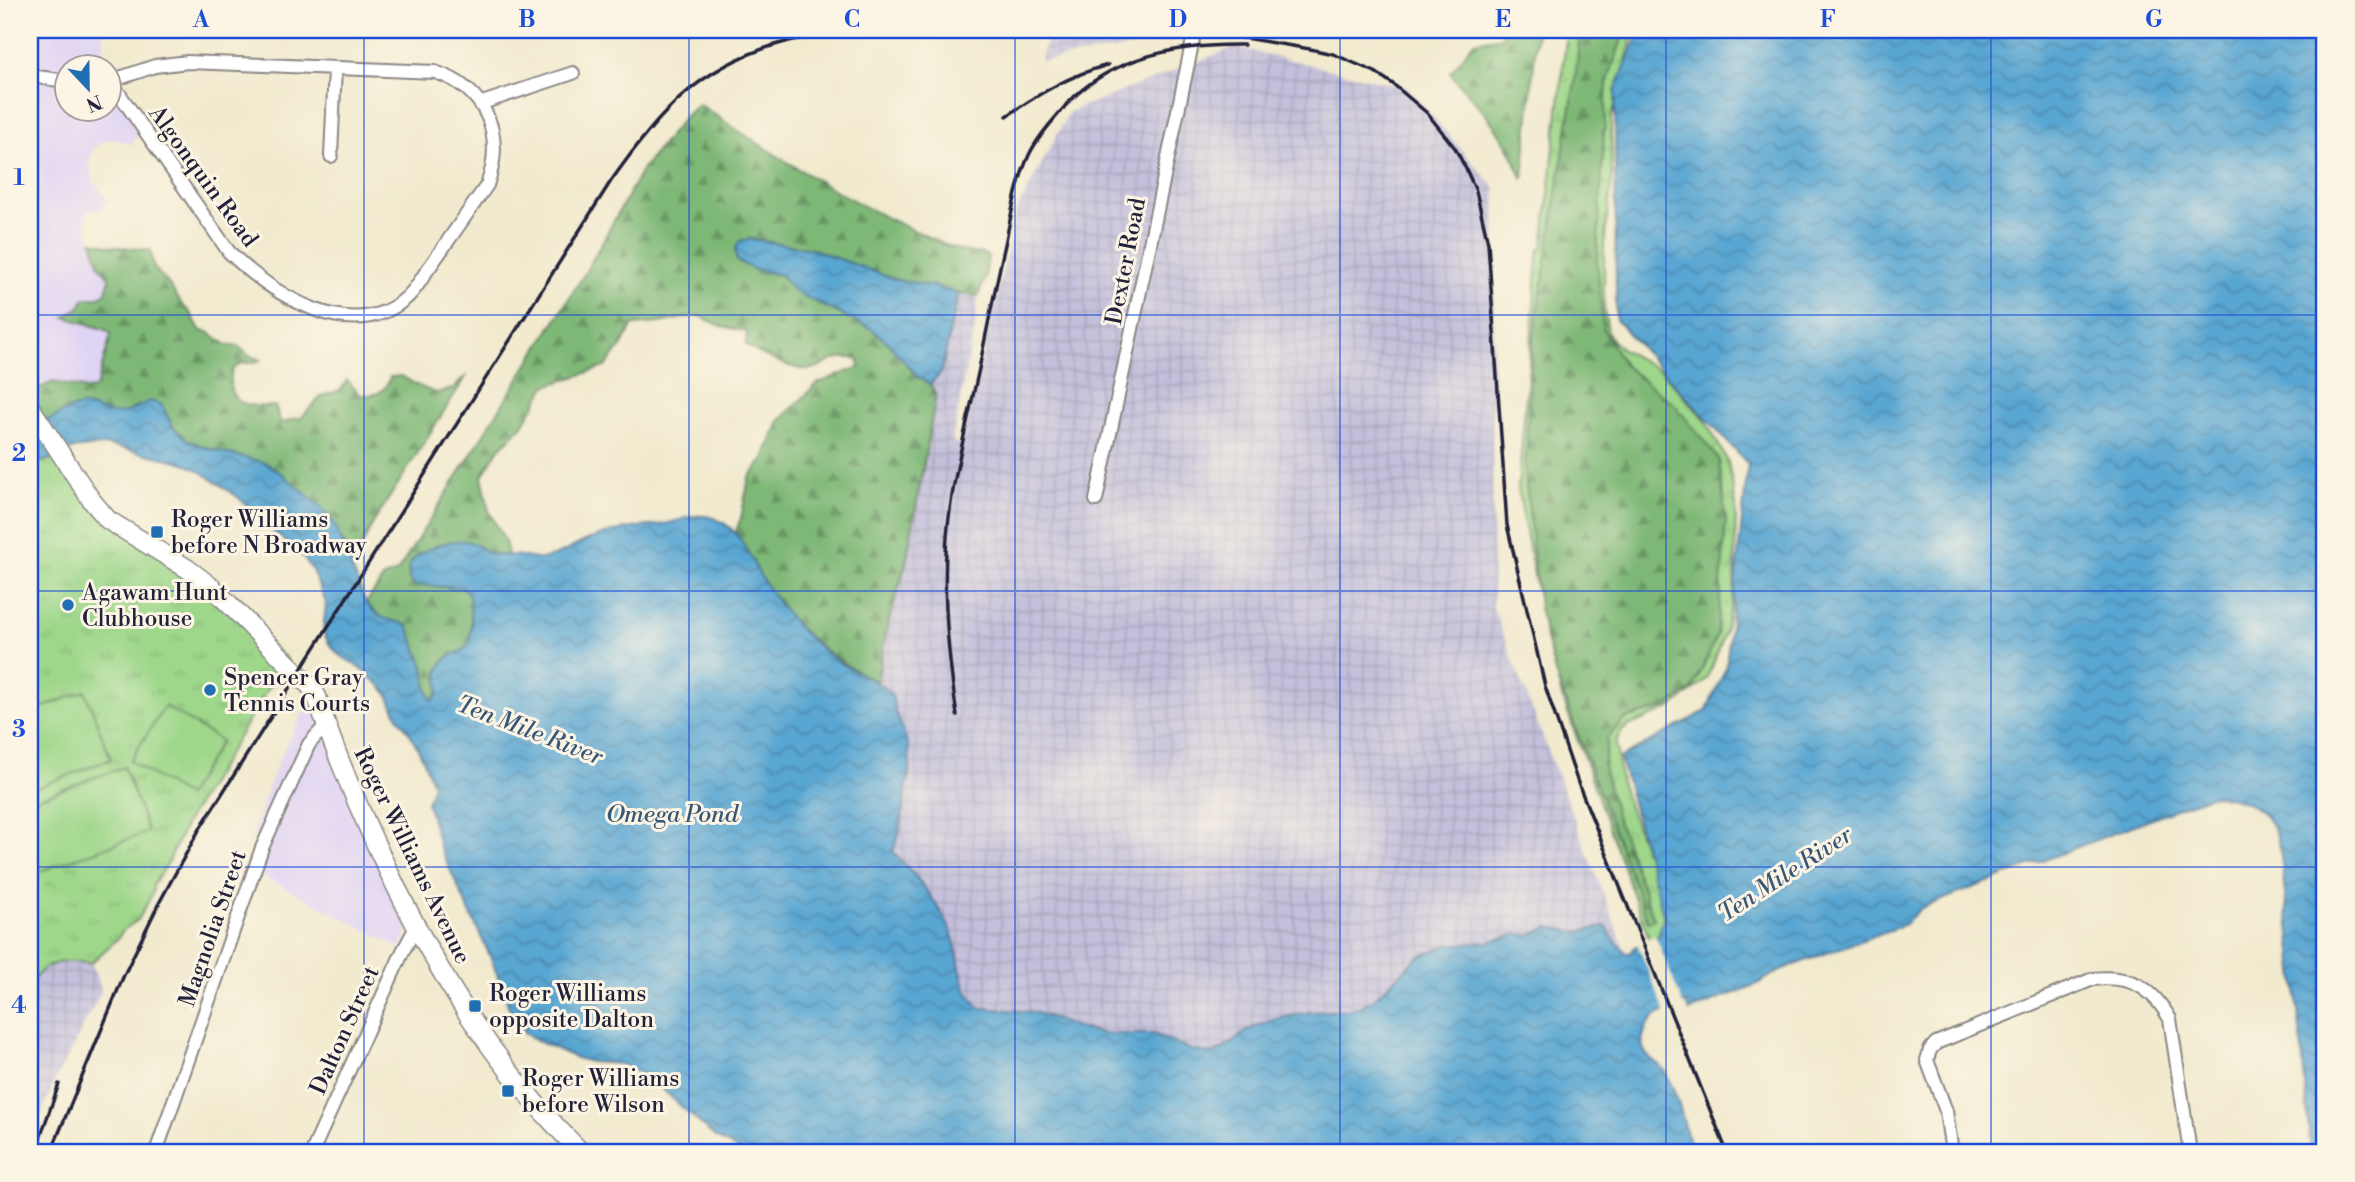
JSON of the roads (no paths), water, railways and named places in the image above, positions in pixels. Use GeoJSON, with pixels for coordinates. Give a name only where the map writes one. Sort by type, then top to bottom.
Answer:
{"type":"FeatureCollection","features":[{"type":"Feature","properties":{"kind":"main road","name":"Roger Williams Avenue"},"geometry":{"type":"LineString","coordinates":[[35,415],[92,501],[108,520],[188,569],[213,588],[311,687],[352,794],[416,927],[443,976],[504,1066],[535,1104],[581,1152]]}},
{"type":"Feature","properties":{"kind":"street","name":"Dexter Road"},"geometry":{"type":"LineString","coordinates":[[1096,500],[1195,30]]}},
{"type":"Feature","properties":{"kind":"street","name":"Algonquin Road"},"geometry":{"type":"LineString","coordinates":[[122,78],[155,66],[188,62],[435,72],[449,76],[482,103],[492,135],[493,168],[487,186],[407,298],[376,315],[352,318],[329,314],[281,294],[229,252],[122,99]]}},
{"type":"Feature","properties":{"kind":"street"},"geometry":{"type":"LineString","coordinates":[[331,156],[335,68]]}},
{"type":"Feature","properties":{"kind":"street"},"geometry":{"type":"LineString","coordinates":[[482,103],[573,73]]}},
{"type":"Feature","properties":{"kind":"street"},"geometry":{"type":"LineString","coordinates":[[30,76],[52,79]]}},
{"type":"Feature","properties":{"kind":"street","name":"Magnolia Street"},"geometry":{"type":"LineString","coordinates":[[156,1152],[262,848],[309,744],[326,725]]}},
{"type":"Feature","properties":{"kind":"street","name":"Dalton Street"},"geometry":{"type":"LineString","coordinates":[[312,1152],[416,927]]}},
{"type":"Feature","properties":{"kind":"street"},"geometry":{"type":"LineString","coordinates":[[1952,1152],[1946,1111],[1927,1060],[1936,1043],[2093,979],[2110,977],[2130,981],[2145,989],[2159,1000],[2170,1019],[2190,1152]]}},
{"type":"Feature","properties":{"kind":"water"},"geometry":{"type":"Polygon","coordinates":[[[1640,30],[2325,30],[2325,1152],[2311,1152],[2293,959],[2281,855],[2276,835],[2267,818],[2255,807],[2232,798],[2209,796],[1921,908],[1904,925],[1783,969],[1755,985],[1689,1011],[1686,1003],[1656,1016],[1646,1029],[1644,1050],[1660,1065],[1671,1083],[1691,1152],[742,1152],[716,1138],[650,1078],[621,1064],[576,1058],[536,1040],[524,1032],[513,1019],[491,958],[440,848],[427,803],[433,785],[424,761],[387,693],[354,664],[338,654],[328,642],[323,631],[326,603],[312,570],[299,552],[238,497],[182,462],[107,445],[73,449],[40,463],[30,464],[30,429],[76,407],[86,406],[119,414],[151,401],[161,404],[173,427],[189,441],[266,463],[319,505],[335,525],[366,603],[372,610],[382,617],[408,626],[424,667],[427,689],[432,701],[438,695],[439,671],[445,660],[461,652],[469,642],[470,597],[462,588],[414,585],[408,570],[412,561],[422,553],[445,543],[466,541],[492,554],[541,559],[616,531],[666,524],[695,516],[711,517],[720,521],[735,532],[763,580],[805,634],[832,657],[881,685],[892,696],[908,744],[910,766],[899,834],[893,851],[945,918],[952,934],[965,985],[974,1002],[981,1008],[1034,1012],[1104,1034],[1154,1034],[1192,1050],[1211,1054],[1223,1049],[1248,1030],[1273,1020],[1361,1006],[1374,999],[1418,957],[1447,945],[1488,942],[1516,934],[1531,935],[1548,927],[1577,932],[1606,926],[1627,954],[1634,947],[1657,938],[1664,918],[1620,758],[1706,711],[1726,668],[1748,464],[1616,320],[1615,91],[1640,30]]]}},
{"type":"Feature","properties":{"kind":"water"},"geometry":{"type":"Polygon","coordinates":[[[750,239],[812,249],[897,280],[942,288],[958,294],[941,373],[930,384],[918,377],[887,342],[870,328],[795,292],[781,275],[753,269],[737,261],[735,250],[740,241],[750,239]]]}},
{"type":"Feature","properties":{"kind":"railway"},"geometry":{"type":"LineString","coordinates":[[51,1152],[124,975],[199,830],[629,156],[666,111],[708,76],[732,62],[758,50],[789,41],[859,30]]}},
{"type":"Feature","properties":{"kind":"railway"},"geometry":{"type":"LineString","coordinates":[[1197,30],[1333,54],[1375,72],[1427,113],[1455,148],[1466,169],[1476,191],[1488,243],[1507,525],[1545,686],[1578,783],[1727,1152]]}},
{"type":"Feature","properties":{"kind":"railway"},"geometry":{"type":"LineString","coordinates":[[957,715],[946,603],[949,514],[1013,207],[1025,163],[1038,140],[1068,103],[1106,74],[1127,63],[1172,50],[1244,45]]}},
{"type":"Feature","properties":{"kind":"railway"},"geometry":{"type":"LineString","coordinates":[[1007,116],[1055,86],[1108,65]]}},
{"type":"Feature","properties":{"kind":"railway"},"geometry":{"type":"LineString","coordinates":[[35,1152],[59,1084]]}},
{"type":"Feature","properties":{"kind":"place","name":"Roger Williams before N Broadway"},"geometry":{"type":"Point","coordinates":[157,532]}},
{"type":"Feature","properties":{"kind":"place","name":"Agawam Hunt Clubhouse"},"geometry":{"type":"Point","coordinates":[68,605]}},
{"type":"Feature","properties":{"kind":"place","name":"Spencer Gray Tennis Courts"},"geometry":{"type":"Point","coordinates":[210,690]}},
{"type":"Feature","properties":{"kind":"place","name":"Roger Williams opposite Dalton"},"geometry":{"type":"Point","coordinates":[475,1006]}},
{"type":"Feature","properties":{"kind":"place","name":"Roger Williams before Wilson"},"geometry":{"type":"Point","coordinates":[508,1091]}},
{"type":"Feature","properties":{"kind":"water label","name":"Ten Mile River"},"geometry":{"type":"Point","coordinates":[530,730]}},
{"type":"Feature","properties":{"kind":"water label","name":"Omega Pond"},"geometry":{"type":"Point","coordinates":[672,814]}},
{"type":"Feature","properties":{"kind":"water label","name":"Ten Mile River"},"geometry":{"type":"Point","coordinates":[1785,874]}}]}
